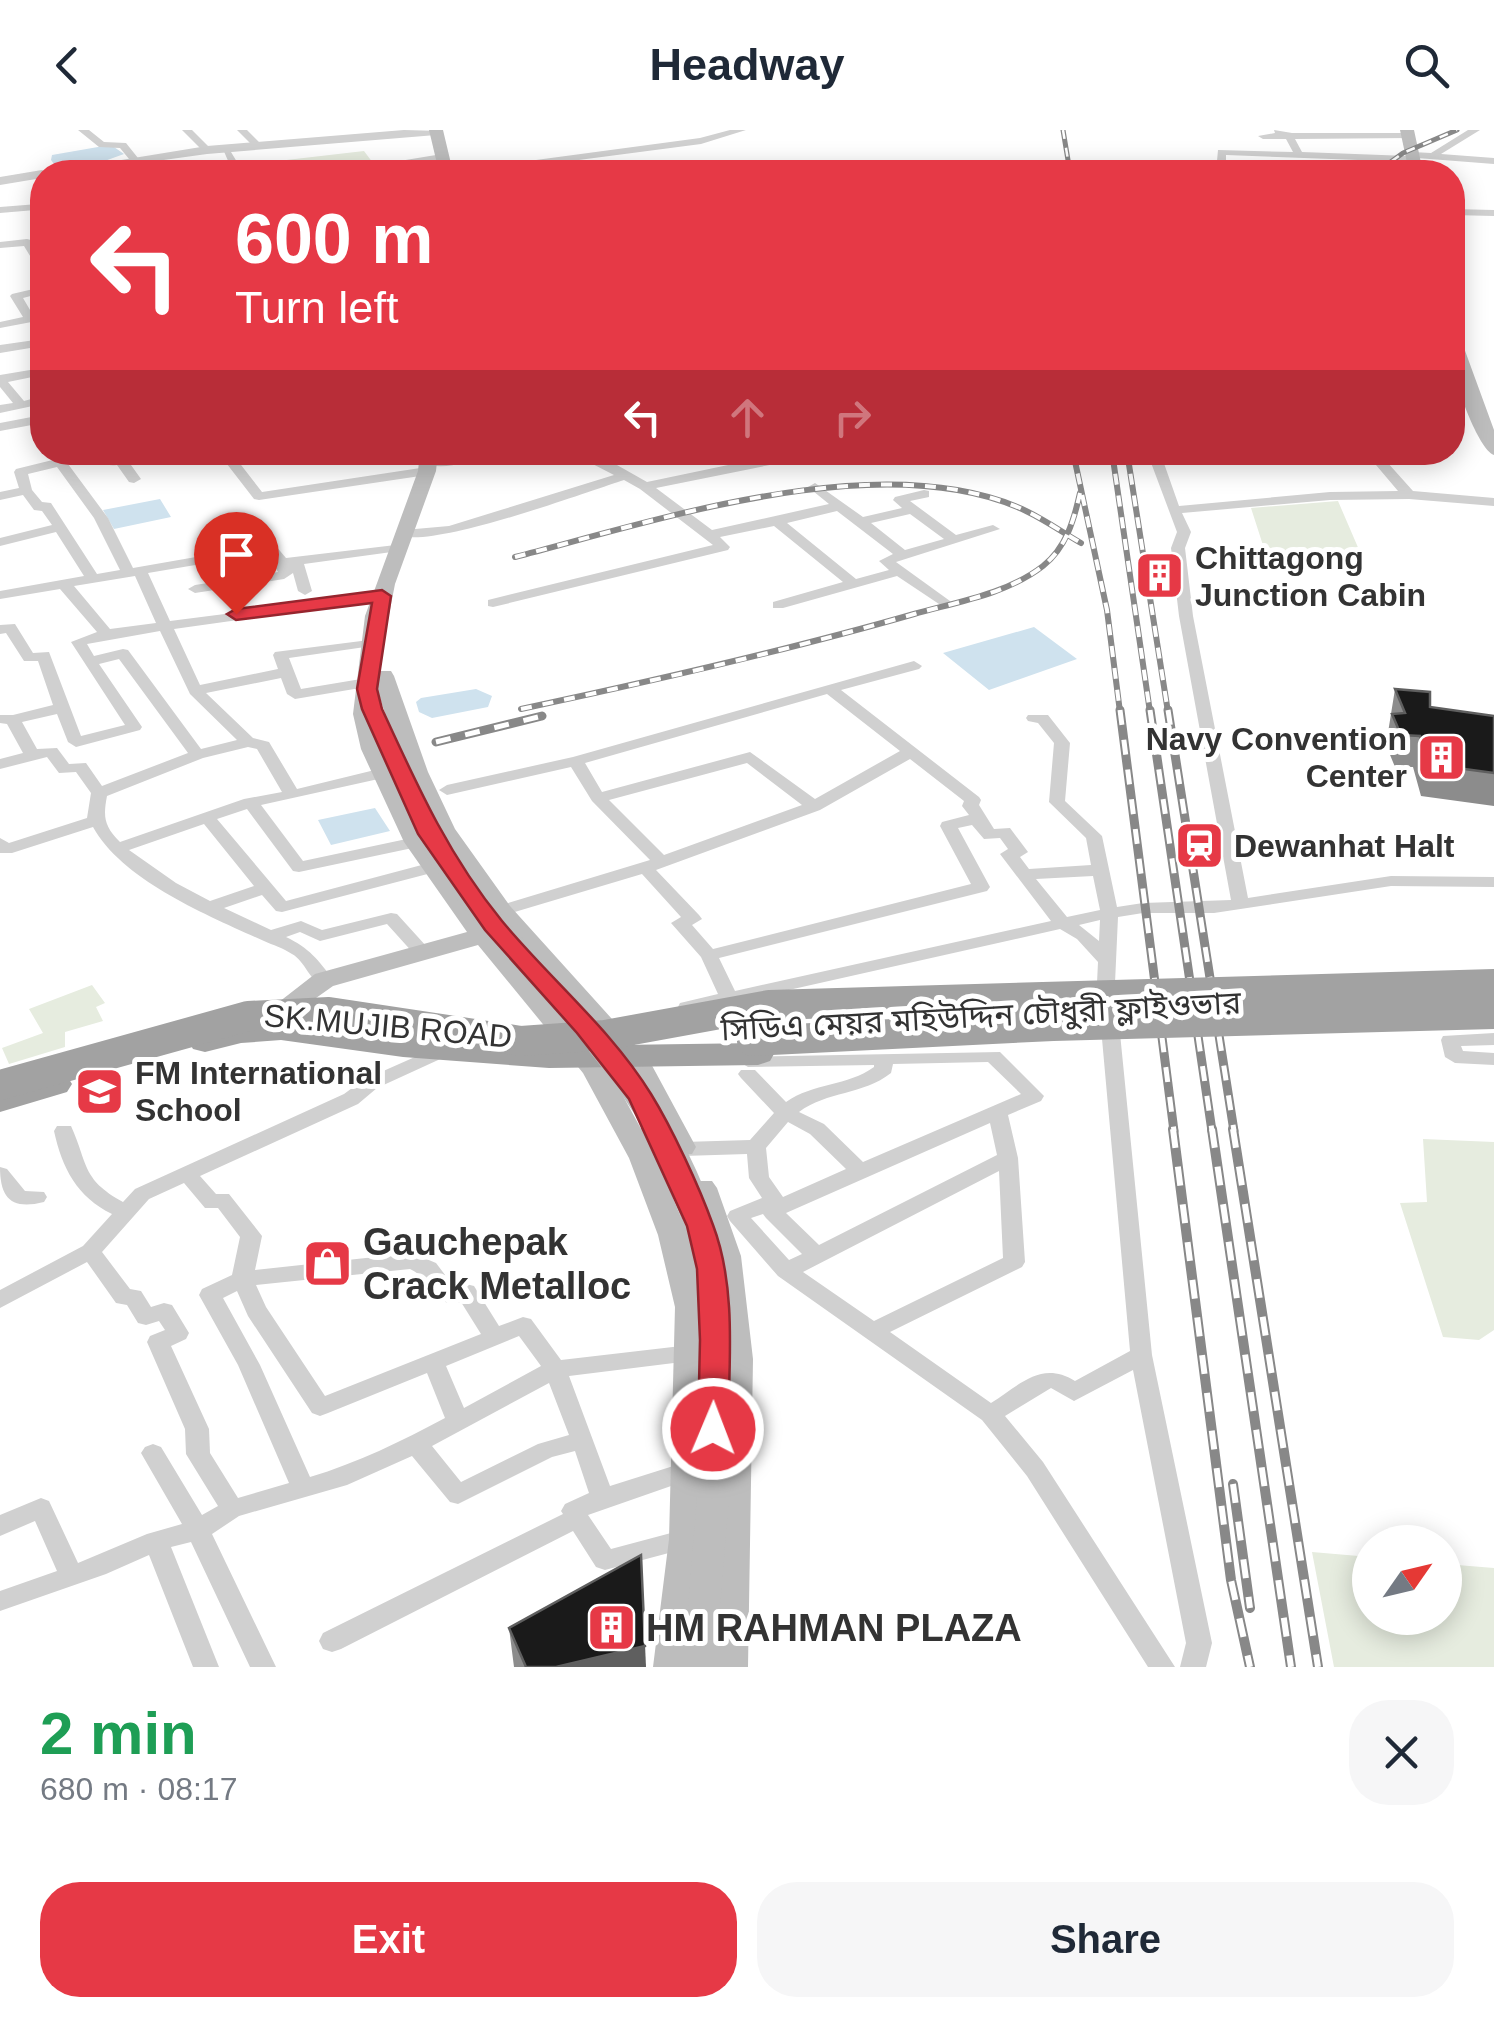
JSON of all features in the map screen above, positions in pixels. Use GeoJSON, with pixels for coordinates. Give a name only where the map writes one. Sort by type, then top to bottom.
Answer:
{"type":"FeatureCollection","features":[{"type":"Feature","properties":{"kind":"highway"},"geometry":{"type":"LineString","coordinates":[[1068,996],[1092,987],[1118,985],[1494,975]]}},
{"type":"Feature","properties":{"kind":"highway"},"geometry":{"type":"LineString","coordinates":[[0,1086],[248,1016],[328,1012],[521,1041],[606,1035],[770,1005],[1494,984]]}},
{"type":"Feature","properties":{"kind":"highway","name":"সিডিএ মেয়র মহিউদ্দিন চৌধুরী ফ্লাইওভার"},"geometry":{"type":"LineString","coordinates":[[0,1086],[240,1030],[302,1026],[448,1046],[565,1052],[736,1022],[1494,996]]}},
{"type":"Feature","properties":{"kind":"highway"},"geometry":{"type":"LineString","coordinates":[[752,1056],[1053,1026],[1494,1014]]}},
{"type":"Feature","properties":{"kind":"highway","name":"SK.MUJIB ROAD"},"geometry":{"type":"LineString","coordinates":[[271,1017],[281,1030],[442,1051],[610,1048]]}},
{"type":"Feature","properties":{"kind":"highway","name":"SK.MUJIB ROAD"},"geometry":{"type":"LineString","coordinates":[[0,1086],[140,1059],[242,1033],[271,1017],[610,1048]]}},
{"type":"Feature","properties":{"kind":"highway"},"geometry":{"type":"LineString","coordinates":[[610,1048],[752,1056],[1494,1026]]}},
{"type":"Feature","properties":{"kind":"main road"},"geometry":{"type":"LineString","coordinates":[[436,130],[443,160]]}},
{"type":"Feature","properties":{"kind":"main road"},"geometry":{"type":"LineString","coordinates":[[447,130],[452,160]]}},
{"type":"Feature","properties":{"kind":"main road"},"geometry":{"type":"LineString","coordinates":[[1409,132],[1414,160]]}},
{"type":"Feature","properties":{"kind":"main road"},"geometry":{"type":"LineString","coordinates":[[1465,377],[1494,450]]}},
{"type":"Feature","properties":{"kind":"main road"},"geometry":{"type":"LineString","coordinates":[[432,465],[408,538],[382,596],[372,642],[372,683],[380,724],[429,834],[447,864],[493,925],[640,1096],[700,1226],[710,1269],[715,1340],[700,1667]]}},
{"type":"Feature","properties":{"kind":"main road"},"geometry":{"type":"LineString","coordinates":[[408,538],[364,714],[372,749],[416,842],[433,867],[652,1087],[717,1224],[726,1256],[737,1358],[730,1667]]}},
{"type":"Feature","properties":{"kind":"main road"},"geometry":{"type":"LineString","coordinates":[[372,683],[492,923]]}},
{"type":"Feature","properties":{"kind":"main road"},"geometry":{"type":"LineString","coordinates":[[271,1017],[324,980],[421,951],[492,923]]}},
{"type":"Feature","properties":{"kind":"main road"},"geometry":{"type":"LineString","coordinates":[[610,1048],[642,1158],[668,1221],[689,1292],[686,1539],[671,1667]]}},
{"type":"Feature","properties":{"kind":"street"},"geometry":{"type":"LineString","coordinates":[[83,130],[102,145],[123,145]]}},
{"type":"Feature","properties":{"kind":"street"},"geometry":{"type":"LineString","coordinates":[[111,130],[135,160]]}},
{"type":"Feature","properties":{"kind":"street"},"geometry":{"type":"LineString","coordinates":[[187,130],[208,150]]}},
{"type":"Feature","properties":{"kind":"street"},"geometry":{"type":"LineString","coordinates":[[242,130],[258,146]]}},
{"type":"Feature","properties":{"kind":"street"},"geometry":{"type":"LineString","coordinates":[[153,160],[208,150],[436,130]]}},
{"type":"Feature","properties":{"kind":"street"},"geometry":{"type":"LineString","coordinates":[[559,160],[702,141],[742,130]]}},
{"type":"Feature","properties":{"kind":"street"},"geometry":{"type":"LineString","coordinates":[[1419,160],[1476,130]]}},
{"type":"Feature","properties":{"kind":"street"},"geometry":{"type":"LineString","coordinates":[[1268,133],[1409,132]]}},
{"type":"Feature","properties":{"kind":"street"},"geometry":{"type":"LineString","coordinates":[[1288,134],[1299,155]]}},
{"type":"Feature","properties":{"kind":"street"},"geometry":{"type":"LineString","coordinates":[[225,149],[231,160]]}},
{"type":"Feature","properties":{"kind":"street"},"geometry":{"type":"LineString","coordinates":[[1221,160],[1221,152],[1381,160]]}},
{"type":"Feature","properties":{"kind":"street"},"geometry":{"type":"LineString","coordinates":[[1435,154],[1494,161]]}},
{"type":"Feature","properties":{"kind":"street"},"geometry":{"type":"LineString","coordinates":[[0,181],[30,176]]}},
{"type":"Feature","properties":{"kind":"street"},"geometry":{"type":"LineString","coordinates":[[0,210],[30,208]]}},
{"type":"Feature","properties":{"kind":"street"},"geometry":{"type":"LineString","coordinates":[[1465,212],[1494,213]]}},
{"type":"Feature","properties":{"kind":"street"},"geometry":{"type":"LineString","coordinates":[[18,240],[30,254]]}},
{"type":"Feature","properties":{"kind":"street"},"geometry":{"type":"LineString","coordinates":[[0,245],[30,240]]}},
{"type":"Feature","properties":{"kind":"street"},"geometry":{"type":"LineString","coordinates":[[30,293],[16,296],[30,311]]}},
{"type":"Feature","properties":{"kind":"street"},"geometry":{"type":"LineString","coordinates":[[0,325],[30,319]]}},
{"type":"Feature","properties":{"kind":"street"},"geometry":{"type":"LineString","coordinates":[[0,349],[29,350]]}},
{"type":"Feature","properties":{"kind":"street"},"geometry":{"type":"LineString","coordinates":[[0,361],[29,350]]}},
{"type":"Feature","properties":{"kind":"street"},"geometry":{"type":"LineString","coordinates":[[21,405],[1,379],[30,372]]}},
{"type":"Feature","properties":{"kind":"street"},"geometry":{"type":"LineString","coordinates":[[0,409],[30,403]]}},
{"type":"Feature","properties":{"kind":"street"},"geometry":{"type":"LineString","coordinates":[[0,427],[30,421]]}},
{"type":"Feature","properties":{"kind":"street"},"geometry":{"type":"LineString","coordinates":[[46,465],[22,470],[26,490],[40,506],[46,506],[92,577]]}},
{"type":"Feature","properties":{"kind":"street"},"geometry":{"type":"LineString","coordinates":[[62,465],[134,570],[195,691],[248,742]]}},
{"type":"Feature","properties":{"kind":"street"},"geometry":{"type":"LineString","coordinates":[[124,465],[134,479]]}},
{"type":"Feature","properties":{"kind":"street"},"geometry":{"type":"LineString","coordinates":[[232,465],[259,496],[422,465]]}},
{"type":"Feature","properties":{"kind":"street"},"geometry":{"type":"LineString","coordinates":[[493,604],[722,547],[645,486],[607,465]]}},
{"type":"Feature","properties":{"kind":"street"},"geometry":{"type":"LineString","coordinates":[[645,486],[747,465]]}},
{"type":"Feature","properties":{"kind":"street"},"geometry":{"type":"LineString","coordinates":[[1158,465],[1184,532]]}},
{"type":"Feature","properties":{"kind":"street"},"geometry":{"type":"LineString","coordinates":[[1383,465],[1409,495]]}},
{"type":"Feature","properties":{"kind":"street"},"geometry":{"type":"LineString","coordinates":[[289,562],[475,523],[628,475]]}},
{"type":"Feature","properties":{"kind":"street"},"geometry":{"type":"LineString","coordinates":[[815,488],[902,554]]}},
{"type":"Feature","properties":{"kind":"street"},"geometry":{"type":"LineString","coordinates":[[0,496],[26,490]]}},
{"type":"Feature","properties":{"kind":"street"},"geometry":{"type":"LineString","coordinates":[[924,494],[900,500],[954,540]]}},
{"type":"Feature","properties":{"kind":"street"},"geometry":{"type":"LineString","coordinates":[[1174,510],[1330,496],[1409,495],[1494,502]]}},
{"type":"Feature","properties":{"kind":"street"},"geometry":{"type":"LineString","coordinates":[[1231,505],[1196,521],[1184,532],[1178,548],[1186,616],[1240,903]]}},
{"type":"Feature","properties":{"kind":"street"},"geometry":{"type":"LineString","coordinates":[[709,535],[839,506]]}},
{"type":"Feature","properties":{"kind":"street"},"geometry":{"type":"LineString","coordinates":[[860,522],[913,509]]}},
{"type":"Feature","properties":{"kind":"street"},"geometry":{"type":"LineString","coordinates":[[777,521],[852,582]]}},
{"type":"Feature","properties":{"kind":"street"},"geometry":{"type":"LineString","coordinates":[[0,542],[60,528]]}},
{"type":"Feature","properties":{"kind":"street"},"geometry":{"type":"LineString","coordinates":[[945,604],[886,561],[993,529]]}},
{"type":"Feature","properties":{"kind":"street"},"geometry":{"type":"LineString","coordinates":[[0,595],[270,548],[289,562],[304,590]]}},
{"type":"Feature","properties":{"kind":"street"},"geometry":{"type":"LineString","coordinates":[[195,589],[284,574],[289,562]]}},
{"type":"Feature","properties":{"kind":"street"},"geometry":{"type":"LineString","coordinates":[[778,605],[899,571]]}},
{"type":"Feature","properties":{"kind":"street"},"geometry":{"type":"LineString","coordinates":[[62,583],[106,634]]}},
{"type":"Feature","properties":{"kind":"street"},"geometry":{"type":"LineString","coordinates":[[0,630],[10,627],[29,658],[44,656],[76,742],[134,727],[78,642],[164,624],[382,596]]}},
{"type":"Feature","properties":{"kind":"street"},"geometry":{"type":"LineString","coordinates":[[372,642],[280,655],[295,694],[372,683]]}},
{"type":"Feature","properties":{"kind":"street"},"geometry":{"type":"LineString","coordinates":[[90,662],[123,653],[197,755]]}},
{"type":"Feature","properties":{"kind":"street"},"geometry":{"type":"LineString","coordinates":[[447,790],[576,761],[914,666]]}},
{"type":"Feature","properties":{"kind":"street"},"geometry":{"type":"LineString","coordinates":[[195,691],[287,672]]}},
{"type":"Feature","properties":{"kind":"street"},"geometry":{"type":"LineString","coordinates":[[710,955],[981,887],[948,826],[980,817],[970,806],[973,800],[829,688]]}},
{"type":"Feature","properties":{"kind":"street"},"geometry":{"type":"LineString","coordinates":[[32,756],[3,719],[62,708]]}},
{"type":"Feature","properties":{"kind":"street"},"geometry":{"type":"LineString","coordinates":[[1034,718],[1042,718],[1062,742],[1057,802],[1094,836],[1108,913],[1104,958],[1141,1355],[1199,1643],[1193,1667]]}},
{"type":"Feature","properties":{"kind":"street"},"geometry":{"type":"LineString","coordinates":[[292,795],[263,745],[248,742],[197,755],[99,793],[92,804],[94,820],[120,848],[181,896],[304,953],[324,980]]}},
{"type":"Feature","properties":{"kind":"street"},"geometry":{"type":"LineString","coordinates":[[0,764],[51,750],[65,770],[80,766],[99,793]]}},
{"type":"Feature","properties":{"kind":"street"},"geometry":{"type":"LineString","coordinates":[[492,923],[814,806],[911,752]]}},
{"type":"Feature","properties":{"kind":"street"},"geometry":{"type":"LineString","coordinates":[[598,798],[750,757],[814,806]]}},
{"type":"Feature","properties":{"kind":"street"},"geometry":{"type":"LineString","coordinates":[[576,761],[598,798],[693,918],[680,923],[710,955],[728,996]]}},
{"type":"Feature","properties":{"kind":"street"},"geometry":{"type":"LineString","coordinates":[[120,848],[250,802],[384,773]]}},
{"type":"Feature","properties":{"kind":"street"},"geometry":{"type":"LineString","coordinates":[[250,802],[299,867],[416,842]]}},
{"type":"Feature","properties":{"kind":"street"},"geometry":{"type":"LineString","coordinates":[[208,817],[265,888],[302,926],[320,936],[391,918],[421,951]]}},
{"type":"Feature","properties":{"kind":"street"},"geometry":{"type":"LineString","coordinates":[[975,818],[990,835],[1004,832],[1019,852],[1010,854],[1062,923],[1083,935],[1104,958]]}},
{"type":"Feature","properties":{"kind":"street"},"geometry":{"type":"LineString","coordinates":[[0,843],[6,850],[94,820]]}},
{"type":"Feature","properties":{"kind":"street"},"geometry":{"type":"LineString","coordinates":[[282,907],[433,867]]}},
{"type":"Feature","properties":{"kind":"street"},"geometry":{"type":"LineString","coordinates":[[1024,874],[1100,870]]}},
{"type":"Feature","properties":{"kind":"street"},"geometry":{"type":"LineString","coordinates":[[610,1048],[728,996],[1108,913],[1142,908],[1214,908],[1391,881],[1494,882]]}},
{"type":"Feature","properties":{"kind":"street"},"geometry":{"type":"LineString","coordinates":[[207,908],[265,888]]}},
{"type":"Feature","properties":{"kind":"street"},"geometry":{"type":"LineString","coordinates":[[270,937],[302,926]]}},
{"type":"Feature","properties":{"kind":"street"},"geometry":{"type":"LineString","coordinates":[[1494,1039],[1450,1040],[1455,1057],[1494,1060]]}},
{"type":"Feature","properties":{"kind":"street"},"geometry":{"type":"LineString","coordinates":[[610,1048],[652,1063],[993,1056],[1034,1096],[778,1204],[738,1216],[786,1271],[990,1414],[1035,1469],[1162,1667]]}},
{"type":"Feature","properties":{"kind":"street"},"geometry":{"type":"LineString","coordinates":[[2,1292],[90,1251],[142,1194],[351,1099],[370,1084],[442,1051]]}},
{"type":"Feature","properties":{"kind":"street"},"geometry":{"type":"LineString","coordinates":[[752,1056],[786,1112],[817,1129],[859,1170]]}},
{"type":"Feature","properties":{"kind":"street"},"geometry":{"type":"LineString","coordinates":[[778,1204],[759,1178],[756,1147],[786,1112],[804,1098],[876,1077],[884,1069],[883,1060]]}},
{"type":"Feature","properties":{"kind":"street"},"geometry":{"type":"LineString","coordinates":[[874,1331],[1014,1262],[1008,1158],[997,1112]]}},
{"type":"Feature","properties":{"kind":"street"},"geometry":{"type":"LineString","coordinates":[[64,1131],[68,1156],[88,1190],[126,1212]]}},
{"type":"Feature","properties":{"kind":"street"},"geometry":{"type":"LineString","coordinates":[[684,1149],[756,1147]]}},
{"type":"Feature","properties":{"kind":"street"},"geometry":{"type":"LineString","coordinates":[[786,1271],[1008,1158]]}},
{"type":"Feature","properties":{"kind":"street"},"geometry":{"type":"LineString","coordinates":[[0,1174],[20,1198],[36,1198]]}},
{"type":"Feature","properties":{"kind":"street"},"geometry":{"type":"LineString","coordinates":[[186,1174],[212,1203],[222,1199],[251,1236],[242,1280],[256,1310],[320,1407],[524,1325],[555,1369],[602,1498]]}},
{"type":"Feature","properties":{"kind":"street"},"geometry":{"type":"LineString","coordinates":[[778,1204],[774,1213],[816,1256]]}},
{"type":"Feature","properties":{"kind":"street"},"geometry":{"type":"LineString","coordinates":[[90,1251],[124,1297],[132,1297],[146,1317],[164,1311],[178,1333],[158,1342],[196,1429],[198,1454],[232,1509]]}},
{"type":"Feature","properties":{"kind":"street"},"geometry":{"type":"LineString","coordinates":[[302,1486],[249,1365],[210,1295],[242,1280],[412,1261],[428,1268],[450,1297],[466,1292],[496,1336]]}},
{"type":"Feature","properties":{"kind":"street"},"geometry":{"type":"LineString","coordinates":[[0,1602],[156,1540],[198,1530],[232,1509],[339,1478],[416,1444],[555,1369],[690,1353]]}},
{"type":"Feature","properties":{"kind":"street"},"geometry":{"type":"LineString","coordinates":[[990,1414],[1046,1380],[1054,1379],[1074,1392],[1141,1355]]}},
{"type":"Feature","properties":{"kind":"street"},"geometry":{"type":"LineString","coordinates":[[432,1362],[458,1419]]}},
{"type":"Feature","properties":{"kind":"street"},"geometry":{"type":"LineString","coordinates":[[416,1444],[458,1495],[546,1450],[583,1440]]}},
{"type":"Feature","properties":{"kind":"street"},"geometry":{"type":"LineString","coordinates":[[153,1453],[198,1530],[263,1667]]}},
{"type":"Feature","properties":{"kind":"street"},"geometry":{"type":"LineString","coordinates":[[686,1471],[573,1511],[605,1560],[686,1539]]}},
{"type":"Feature","properties":{"kind":"street"},"geometry":{"type":"LineString","coordinates":[[0,1526],[42,1508],[71,1575]]}},
{"type":"Feature","properties":{"kind":"street"},"geometry":{"type":"LineString","coordinates":[[332,1642],[578,1518]]}},
{"type":"Feature","properties":{"kind":"street"},"geometry":{"type":"LineString","coordinates":[[156,1540],[206,1667]]}},
{"type":"Feature","properties":{"kind":"shaded area"},"geometry":{"type":"Polygon","coordinates":[[[364,151],[371,160],[286,160],[364,151]]]}},
{"type":"Feature","properties":{"kind":"shaded area"},"geometry":{"type":"Polygon","coordinates":[[[1338,501],[1366,566],[1270,567],[1251,508],[1338,501]]]}},
{"type":"Feature","properties":{"kind":"shaded area"},"geometry":{"type":"Polygon","coordinates":[[[92,985],[105,1003],[96,1007],[103,1021],[65,1032],[65,1047],[9,1064],[2,1048],[43,1033],[29,1009],[92,985]]]}},
{"type":"Feature","properties":{"kind":"shaded area"},"geometry":{"type":"Polygon","coordinates":[[[1423,1139],[1494,1142],[1494,1330],[1479,1340],[1443,1337],[1400,1203],[1427,1202],[1423,1139]]]}},
{"type":"Feature","properties":{"kind":"shaded area"},"geometry":{"type":"Polygon","coordinates":[[[1312,1552],[1352,1555],[1352,1635],[1462,1635],[1462,1565],[1494,1568],[1494,1667],[1334,1667],[1312,1552]]]}},
{"type":"Feature","properties":{"kind":"water"},"geometry":{"type":"Polygon","coordinates":[[[98,147],[114,147],[124,154],[107,160],[51,160],[52,155],[98,147]]]}},
{"type":"Feature","properties":{"kind":"water"},"geometry":{"type":"Polygon","coordinates":[[[160,499],[171,517],[114,529],[103,510],[160,499]]]}},
{"type":"Feature","properties":{"kind":"water"},"geometry":{"type":"Polygon","coordinates":[[[1034,627],[1077,659],[989,690],[943,653],[1034,627]]]}},
{"type":"Feature","properties":{"kind":"water"},"geometry":{"type":"Polygon","coordinates":[[[476,689],[492,696],[488,707],[432,718],[419,712],[416,702],[421,698],[476,689]]]}},
{"type":"Feature","properties":{"kind":"water"},"geometry":{"type":"Polygon","coordinates":[[[375,808],[390,831],[331,845],[318,820],[375,808]]]}},
{"type":"Feature","properties":{"kind":"building"},"geometry":{"type":"Polygon","coordinates":[[[1395,689],[1430,692],[1430,707],[1494,716],[1494,773],[1428,764],[1420,736],[1401,735],[1392,714],[1405,713],[1395,689]]]}},
{"type":"Feature","properties":{"kind":"building"},"geometry":{"type":"Polygon","coordinates":[[[641,1555],[645,1646],[556,1667],[526,1667],[509,1628],[641,1555]]]}},
{"type":"Feature","properties":{"kind":"railway"},"geometry":{"type":"LineString","coordinates":[[1063,130],[1068,160]]}},
{"type":"Feature","properties":{"kind":"railway"},"geometry":{"type":"LineString","coordinates":[[1393,160],[1457,130]]}},
{"type":"Feature","properties":{"kind":"railway"},"geometry":{"type":"LineString","coordinates":[[1076,465],[1107,610],[1120,712]]}},
{"type":"Feature","properties":{"kind":"railway"},"geometry":{"type":"LineString","coordinates":[[1114,465],[1150,712]]}},
{"type":"Feature","properties":{"kind":"railway"},"geometry":{"type":"LineString","coordinates":[[1129,465],[1168,712]]}},
{"type":"Feature","properties":{"kind":"railway"},"geometry":{"type":"LineString","coordinates":[[515,557],[701,509],[837,487],[903,485],[965,491],[1022,509],[1067,535]]}},
{"type":"Feature","properties":{"kind":"railway"},"geometry":{"type":"LineString","coordinates":[[1067,535],[1080,493]]}},
{"type":"Feature","properties":{"kind":"railway"},"geometry":{"type":"LineString","coordinates":[[521,709],[768,653],[964,601],[1029,576],[1051,559],[1067,535]]}},
{"type":"Feature","properties":{"kind":"railway"},"geometry":{"type":"LineString","coordinates":[[1067,535],[1081,543]]}},
{"type":"Feature","properties":{"kind":"railway"},"geometry":{"type":"LineString","coordinates":[[1120,710],[1174,1131]]}},
{"type":"Feature","properties":{"kind":"railway"},"geometry":{"type":"LineString","coordinates":[[1150,710],[1212,1131]]}},
{"type":"Feature","properties":{"kind":"railway"},"geometry":{"type":"LineString","coordinates":[[1168,710],[1234,1131]]}},
{"type":"Feature","properties":{"kind":"railway"},"geometry":{"type":"LineString","coordinates":[[436,742],[542,716]]}},
{"type":"Feature","properties":{"kind":"railway"},"geometry":{"type":"LineString","coordinates":[[1173,1129],[1231,1580],[1250,1667]]}},
{"type":"Feature","properties":{"kind":"railway"},"geometry":{"type":"LineString","coordinates":[[1212,1129],[1291,1667]]}},
{"type":"Feature","properties":{"kind":"railway"},"geometry":{"type":"LineString","coordinates":[[1233,1129],[1318,1667]]}},
{"type":"Feature","properties":{"kind":"railway"},"geometry":{"type":"LineString","coordinates":[[1233,1484],[1250,1608]]}},
{"type":"Feature","properties":{"kind":"place","name":"Chittagong Junction Cabin"},"geometry":{"type":"Point","coordinates":[1160,576]}},
{"type":"Feature","properties":{"kind":"place","name":"Navy Convention Center"},"geometry":{"type":"Point","coordinates":[1442,757]}},
{"type":"Feature","properties":{"kind":"place","name":"Dewanhat Halt"},"geometry":{"type":"Point","coordinates":[1199,846]}},
{"type":"Feature","properties":{"kind":"place","name":"FM International School"},"geometry":{"type":"Point","coordinates":[100,1091]}},
{"type":"Feature","properties":{"kind":"place","name":"Gauchepak Crack Metalloc"},"geometry":{"type":"Point","coordinates":[328,1264]}},
{"type":"Feature","properties":{"kind":"place","name":"HM RAHMAN PLAZA"},"geometry":{"type":"Point","coordinates":[611,1628]}},
{"type":"Feature","properties":{"kind":"route"},"geometry":{"type":"LineString","coordinates":[[236,614],[382,596],[367,689],[372,709],[429,834],[493,925],[586,1028],[640,1096],[700,1226],[710,1269],[715,1340],[713,1429]]}}]}
